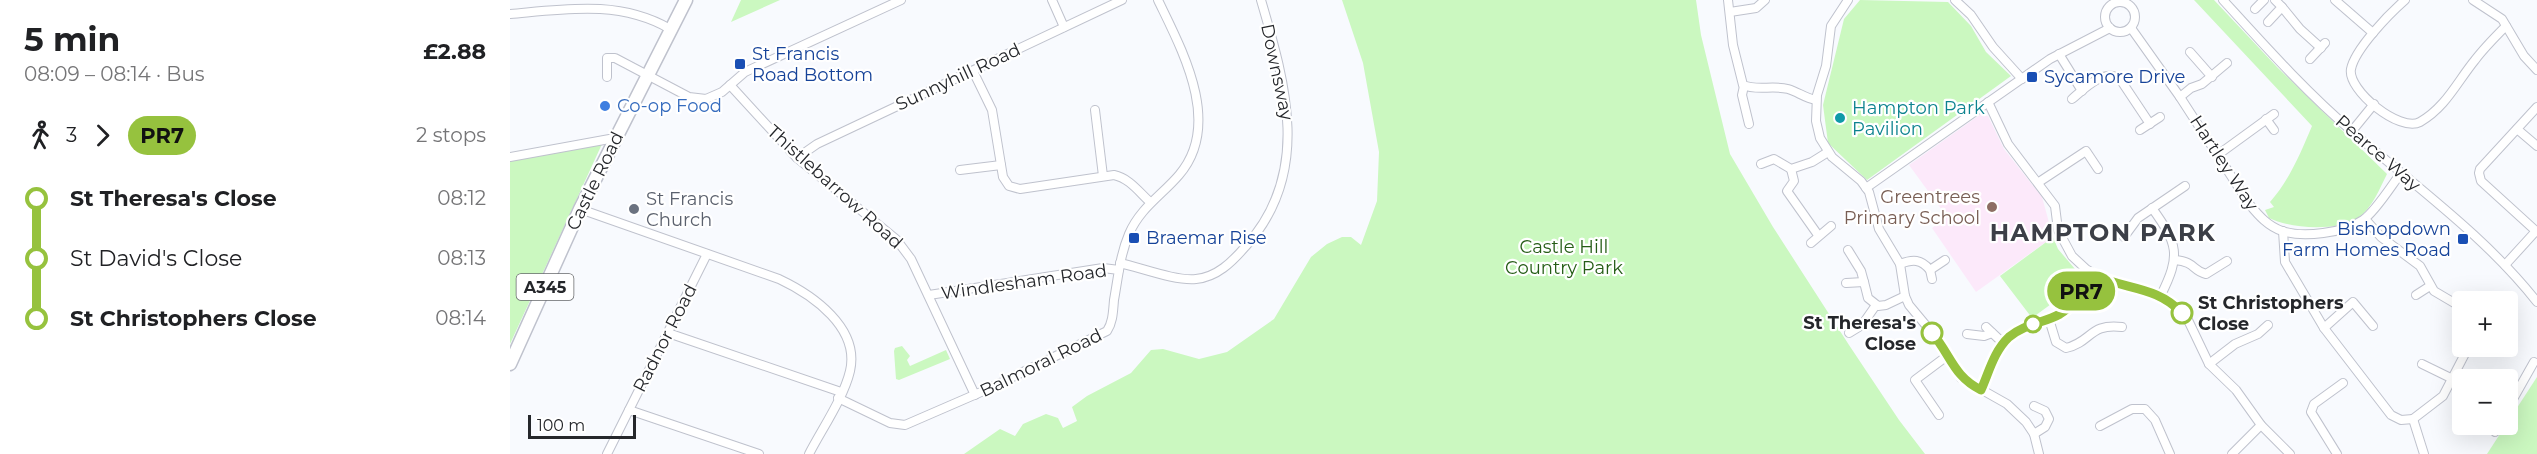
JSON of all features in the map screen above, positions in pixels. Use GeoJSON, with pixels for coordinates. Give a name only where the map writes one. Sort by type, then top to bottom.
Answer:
{"type":"FeatureCollection","features":[{"type":"Feature","properties":{"kind":"main road","name":"Castle Road"},"geometry":{"type":"LineString","coordinates":[[510,364],[580,209],[686,0]]}},
{"type":"Feature","properties":{"kind":"street"},"geometry":{"type":"LineString","coordinates":[[607,76],[606,58],[615,58],[695,98],[711,97],[730,86],[745,72],[901,0]]}},
{"type":"Feature","properties":{"kind":"street"},"geometry":{"type":"LineString","coordinates":[[1052,0],[1064,27]]}},
{"type":"Feature","properties":{"kind":"street","name":"Sunnyhill Road"},"geometry":{"type":"LineString","coordinates":[[797,158],[817,144],[1122,0]]}},
{"type":"Feature","properties":{"kind":"street","name":"Balmoral Road"},"geometry":{"type":"LineString","coordinates":[[668,333],[839,395],[883,420],[901,425],[921,419],[975,395],[1106,333],[1112,321],[1119,266],[1128,235],[1150,202],[1183,171],[1193,151],[1198,128],[1197,107],[1191,78],[1158,0]]}},
{"type":"Feature","properties":{"kind":"street","name":"Downsway"},"geometry":{"type":"LineString","coordinates":[[1119,266],[1188,279],[1204,277],[1235,259],[1267,217],[1284,174],[1289,129],[1286,95],[1261,0]]}},
{"type":"Feature","properties":{"kind":"street"},"geometry":{"type":"LineString","coordinates":[[1728,0],[1733,45],[1744,86],[1742,95],[1749,124]]}},
{"type":"Feature","properties":{"kind":"street"},"geometry":{"type":"LineString","coordinates":[[1730,12],[1756,8],[1765,0]]}},
{"type":"Feature","properties":{"kind":"street"},"geometry":{"type":"LineString","coordinates":[[1848,0],[1831,26],[1826,66],[1815,100],[1818,133],[1828,152],[1866,188],[1879,229],[1900,264],[1905,296],[1961,378],[2012,408],[2034,434],[2039,454]]}},
{"type":"Feature","properties":{"kind":"street"},"geometry":{"type":"LineString","coordinates":[[1955,0],[1971,15],[1993,47],[2022,78]]}},
{"type":"Feature","properties":{"kind":"street","name":"Pearce Way"},"geometry":{"type":"LineString","coordinates":[[2223,0],[2290,73],[2352,131],[2505,265],[2537,302]]}},
{"type":"Feature","properties":{"kind":"street"},"geometry":{"type":"LineString","coordinates":[[2255,9],[2264,0]]}},
{"type":"Feature","properties":{"kind":"street"},"geometry":{"type":"LineString","coordinates":[[2275,0],[2300,29],[2323,45],[2310,59]]}},
{"type":"Feature","properties":{"kind":"street"},"geometry":{"type":"LineString","coordinates":[[2335,0],[2373,33]]}},
{"type":"Feature","properties":{"kind":"street"},"geometry":{"type":"LineString","coordinates":[[2404,0],[2373,33],[2354,61],[2350,72],[2354,83],[2374,104],[2403,124],[2411,125],[2422,120],[2454,92],[2474,61],[2506,26]]}},
{"type":"Feature","properties":{"kind":"street"},"geometry":{"type":"LineString","coordinates":[[2476,1],[2499,16],[2524,57],[2537,70]]}},
{"type":"Feature","properties":{"kind":"street"},"geometry":{"type":"LineString","coordinates":[[2109,3],[2133,3],[2136,17],[2131,28],[2120,32],[2110,28],[2105,18],[2109,3]]}},
{"type":"Feature","properties":{"kind":"street"},"geometry":{"type":"LineString","coordinates":[[510,14],[585,4],[620,8],[655,19],[670,28]]}},
{"type":"Feature","properties":{"kind":"street"},"geometry":{"type":"LineString","coordinates":[[2268,22],[2282,7]]}},
{"type":"Feature","properties":{"kind":"street"},"geometry":{"type":"LineString","coordinates":[[1866,188],[2022,78],[2059,54],[2110,28]]}},
{"type":"Feature","properties":{"kind":"street","name":"Hartley Way"},"geometry":{"type":"LineString","coordinates":[[2131,28],[2219,154],[2250,205],[2262,220],[2283,231]]}},
{"type":"Feature","properties":{"kind":"street"},"geometry":{"type":"LineString","coordinates":[[2190,52],[2212,76]]}},
{"type":"Feature","properties":{"kind":"street"},"geometry":{"type":"LineString","coordinates":[[2059,54],[2082,91]]}},
{"type":"Feature","properties":{"kind":"street"},"geometry":{"type":"LineString","coordinates":[[2180,97],[2227,63]]}},
{"type":"Feature","properties":{"kind":"street"},"geometry":{"type":"LineString","coordinates":[[973,71],[992,110],[1005,182],[1014,188],[1103,176],[1121,177],[1150,202]]}},
{"type":"Feature","properties":{"kind":"street"},"geometry":{"type":"LineString","coordinates":[[2072,99],[2105,75],[2114,75],[2120,79],[2150,124]]}},
{"type":"Feature","properties":{"kind":"street","name":"Thistlebarrow Road"},"geometry":{"type":"LineString","coordinates":[[730,86],[797,158],[896,239],[909,257],[929,295],[975,395]]}},
{"type":"Feature","properties":{"kind":"street"},"geometry":{"type":"LineString","coordinates":[[1744,86],[1786,88],[1802,97],[1815,100]]}},
{"type":"Feature","properties":{"kind":"street"},"geometry":{"type":"LineString","coordinates":[[1988,102],[2008,144],[2039,182],[2056,209],[2058,230],[2066,248],[2076,261],[2092,274],[2111,282],[2161,296],[2178,308],[2188,320],[2210,364],[2236,390],[2261,425],[2290,454]]}},
{"type":"Feature","properties":{"kind":"street"},"geometry":{"type":"LineString","coordinates":[[2352,131],[2374,104]]}},
{"type":"Feature","properties":{"kind":"street"},"geometry":{"type":"LineString","coordinates":[[2505,265],[2536,231],[2480,178],[2480,169],[2537,107]]}},
{"type":"Feature","properties":{"kind":"street"},"geometry":{"type":"LineString","coordinates":[[1095,110],[1103,176]]}},
{"type":"Feature","properties":{"kind":"street"},"geometry":{"type":"LineString","coordinates":[[2219,154],[2274,114]]}},
{"type":"Feature","properties":{"kind":"street"},"geometry":{"type":"LineString","coordinates":[[2140,130],[2160,117]]}},
{"type":"Feature","properties":{"kind":"street"},"geometry":{"type":"LineString","coordinates":[[2266,119],[2274,130]]}},
{"type":"Feature","properties":{"kind":"street"},"geometry":{"type":"LineString","coordinates":[[2517,129],[2537,146]]}},
{"type":"Feature","properties":{"kind":"street"},"geometry":{"type":"LineString","coordinates":[[510,157],[615,138]]}},
{"type":"Feature","properties":{"kind":"street"},"geometry":{"type":"LineString","coordinates":[[2039,182],[2086,151],[2098,169]]}},
{"type":"Feature","properties":{"kind":"street"},"geometry":{"type":"LineString","coordinates":[[1791,169],[1812,162],[1828,152]]}},
{"type":"Feature","properties":{"kind":"street"},"geometry":{"type":"LineString","coordinates":[[1761,164],[1774,159],[1791,169],[1794,181],[1784,193],[1818,235]]}},
{"type":"Feature","properties":{"kind":"street"},"geometry":{"type":"LineString","coordinates":[[960,170],[1001,165]]}},
{"type":"Feature","properties":{"kind":"street"},"geometry":{"type":"LineString","coordinates":[[2401,173],[2365,219],[2331,233],[2283,231],[2285,262],[2324,328],[2391,415],[2401,420],[2413,419],[2443,396],[2452,378],[2422,364]]}},
{"type":"Feature","properties":{"kind":"street"},"geometry":{"type":"LineString","coordinates":[[2124,237],[2134,222],[2185,186]]}},
{"type":"Feature","properties":{"kind":"street"},"geometry":{"type":"LineString","coordinates":[[2152,208],[2172,237],[2175,260],[2172,274],[2161,296]]}},
{"type":"Feature","properties":{"kind":"street"},"geometry":{"type":"LineString","coordinates":[[580,209],[779,279],[820,304],[845,334],[850,349],[850,372],[809,454]]}},
{"type":"Feature","properties":{"kind":"street"},"geometry":{"type":"LineString","coordinates":[[2365,219],[2381,237],[2420,266],[2434,291],[2452,302]]}},
{"type":"Feature","properties":{"kind":"street"},"geometry":{"type":"LineString","coordinates":[[1811,243],[1831,226]]}},
{"type":"Feature","properties":{"kind":"street"},"geometry":{"type":"LineString","coordinates":[[1848,250],[1861,271],[1868,298],[1876,305],[1886,305],[1905,296]]}},
{"type":"Feature","properties":{"kind":"street","name":"Radnor Road"},"geometry":{"type":"LineString","coordinates":[[607,454],[707,254]]}},
{"type":"Feature","properties":{"kind":"street"},"geometry":{"type":"LineString","coordinates":[[1900,264],[1917,260],[1930,270],[1932,279]]}},
{"type":"Feature","properties":{"kind":"street"},"geometry":{"type":"LineString","coordinates":[[1930,270],[1945,260]]}},
{"type":"Feature","properties":{"kind":"street"},"geometry":{"type":"LineString","coordinates":[[2175,260],[2190,263],[2199,272],[2206,274],[2226,261]]}},
{"type":"Feature","properties":{"kind":"street","name":"Windlesham Road"},"geometry":{"type":"LineString","coordinates":[[929,295],[1119,266]]}},
{"type":"Feature","properties":{"kind":"street"},"geometry":{"type":"LineString","coordinates":[[1981,390],[2003,343],[2015,332],[2062,313],[2092,274]]}},
{"type":"Feature","properties":{"kind":"street"},"geometry":{"type":"LineString","coordinates":[[1846,283],[1864,282]]}},
{"type":"Feature","properties":{"kind":"street"},"geometry":{"type":"LineString","coordinates":[[2416,295],[2430,286]]}},
{"type":"Feature","properties":{"kind":"street"},"geometry":{"type":"LineString","coordinates":[[2324,328],[2353,302],[2373,326]]}},
{"type":"Feature","properties":{"kind":"street"},"geometry":{"type":"LineString","coordinates":[[1849,333],[1862,325],[1876,305]]}},
{"type":"Feature","properties":{"kind":"street"},"geometry":{"type":"LineString","coordinates":[[2049,319],[2056,342],[2066,348],[2073,346],[2101,327],[2122,327]]}},
{"type":"Feature","properties":{"kind":"street"},"geometry":{"type":"LineString","coordinates":[[2210,364],[2235,344],[2258,334],[2268,325]]}},
{"type":"Feature","properties":{"kind":"street"},"geometry":{"type":"LineString","coordinates":[[1967,334],[1984,336],[1989,330],[2003,343]]}},
{"type":"Feature","properties":{"kind":"street"},"geometry":{"type":"LineString","coordinates":[[1940,415],[1912,382],[1947,356]]}},
{"type":"Feature","properties":{"kind":"street"},"geometry":{"type":"LineString","coordinates":[[2518,390],[2534,362]]}},
{"type":"Feature","properties":{"kind":"street"},"geometry":{"type":"LineString","coordinates":[[2337,454],[2312,417],[2311,411],[2314,404],[2343,383]]}},
{"type":"Feature","properties":{"kind":"street"},"geometry":{"type":"LineString","coordinates":[[2034,406],[2045,411],[2049,419],[2045,427],[2034,434]]}},
{"type":"Feature","properties":{"kind":"street"},"geometry":{"type":"LineString","coordinates":[[2100,426],[2132,409],[2145,409],[2155,420],[2170,454]]}},
{"type":"Feature","properties":{"kind":"street"},"geometry":{"type":"LineString","coordinates":[[629,410],[759,454]]}},
{"type":"Feature","properties":{"kind":"street"},"geometry":{"type":"LineString","coordinates":[[2413,419],[2424,454]]}},
{"type":"Feature","properties":{"kind":"street"},"geometry":{"type":"LineString","coordinates":[[2232,454],[2261,425]]}},
{"type":"Feature","properties":{"kind":"shaded area","name":"Greentrees Primary School"},"geometry":{"type":"Polygon","coordinates":[[[1981,114],[1988,116],[2004,149],[2042,197],[2053,237],[1976,292],[1932,228],[1947,217],[1909,165],[1981,114]]]}},
{"type":"Feature","properties":{"kind":"green space"},"geometry":{"type":"Polygon","coordinates":[[[741,0],[780,0],[731,22],[741,0]]]}},
{"type":"Feature","properties":{"kind":"green space","name":"Castle Hill Country Park"},"geometry":{"type":"Polygon","coordinates":[[[1342,0],[1696,0],[1701,35],[1730,154],[1773,227],[1849,345],[1899,420],[1925,454],[964,454],[1000,429],[1015,436],[1023,424],[1046,414],[1058,418],[1063,428],[1077,421],[1072,407],[1087,396],[1131,373],[1151,350],[1163,349],[1199,359],[1227,352],[1274,319],[1311,257],[1327,244],[1342,237],[1351,237],[1361,245],[1377,201],[1379,152],[1363,63],[1342,0]]]}},
{"type":"Feature","properties":{"kind":"green space"},"geometry":{"type":"Polygon","coordinates":[[[1860,0],[1948,2],[1971,26],[1986,52],[2011,76],[1867,180],[1828,143],[1823,105],[1844,19],[1860,0]]]}},
{"type":"Feature","properties":{"kind":"green space"},"geometry":{"type":"Polygon","coordinates":[[[2194,0],[2214,0],[2277,67],[2387,174],[2372,203],[2359,217],[2350,222],[2327,227],[2289,225],[2269,218],[2265,210],[2274,207],[2270,202],[2289,176],[2312,126],[2194,0]]]}},
{"type":"Feature","properties":{"kind":"green space"},"geometry":{"type":"Polygon","coordinates":[[[602,144],[510,344],[510,160],[602,144]]]}},
{"type":"Feature","properties":{"kind":"green space"},"geometry":{"type":"Polygon","coordinates":[[[2053,237],[2058,249],[2075,269],[2069,291],[2032,318],[2000,276],[2053,237]]]}},
{"type":"Feature","properties":{"kind":"green space"},"geometry":{"type":"Polygon","coordinates":[[[902,346],[910,356],[907,360],[910,366],[946,350],[950,359],[899,380],[896,379],[894,351],[895,348],[902,346]]]}},
{"type":"Feature","properties":{"kind":"green space"},"geometry":{"type":"Polygon","coordinates":[[[2537,377],[2537,454],[2487,454],[2499,435],[2518,435],[2518,406],[2537,377]]]}},
{"type":"Feature","properties":{"kind":"bus line","name":"PR7"},"geometry":{"type":"LineString","coordinates":[[1932,333],[1944,348],[1958,374],[1965,382],[1981,390],[2003,343],[2015,332],[2062,313],[2092,274],[2111,282],[2156,293],[2172,303],[2182,313]]}},
{"type":"Feature","properties":{"kind":"place","name":"St Francis Road Bottom"},"geometry":{"type":"Point","coordinates":[740,64]}},
{"type":"Feature","properties":{"kind":"place","name":"Sycamore Drive"},"geometry":{"type":"Point","coordinates":[2032,77]}},
{"type":"Feature","properties":{"kind":"place","name":"Co-op Food"},"geometry":{"type":"Point","coordinates":[605,106]}},
{"type":"Feature","properties":{"kind":"place","name":"Hampton Park Pavilion"},"geometry":{"type":"Point","coordinates":[1840,118]}},
{"type":"Feature","properties":{"kind":"place","name":"Greentrees Primary School"},"geometry":{"type":"Point","coordinates":[1992,207]}},
{"type":"Feature","properties":{"kind":"place","name":"St Francis Church"},"geometry":{"type":"Point","coordinates":[634,209]}},
{"type":"Feature","properties":{"kind":"place","name":"Braemar Rise"},"geometry":{"type":"Point","coordinates":[1134,238]}},
{"type":"Feature","properties":{"kind":"place","name":"Bishopdown Farm Homes Road"},"geometry":{"type":"Point","coordinates":[2463,239]}},
{"type":"Feature","properties":{"kind":"place","name":"St Christophers Close"},"geometry":{"type":"Point","coordinates":[2182,313]}},
{"type":"Feature","properties":{"kind":"place","name":"St Theresa's Close"},"geometry":{"type":"Point","coordinates":[1932,333]}},
{"type":"Feature","properties":{"kind":"district","name":"HAMPTON PARK"},"geometry":{"type":"Point","coordinates":[2103,232]}}]}
